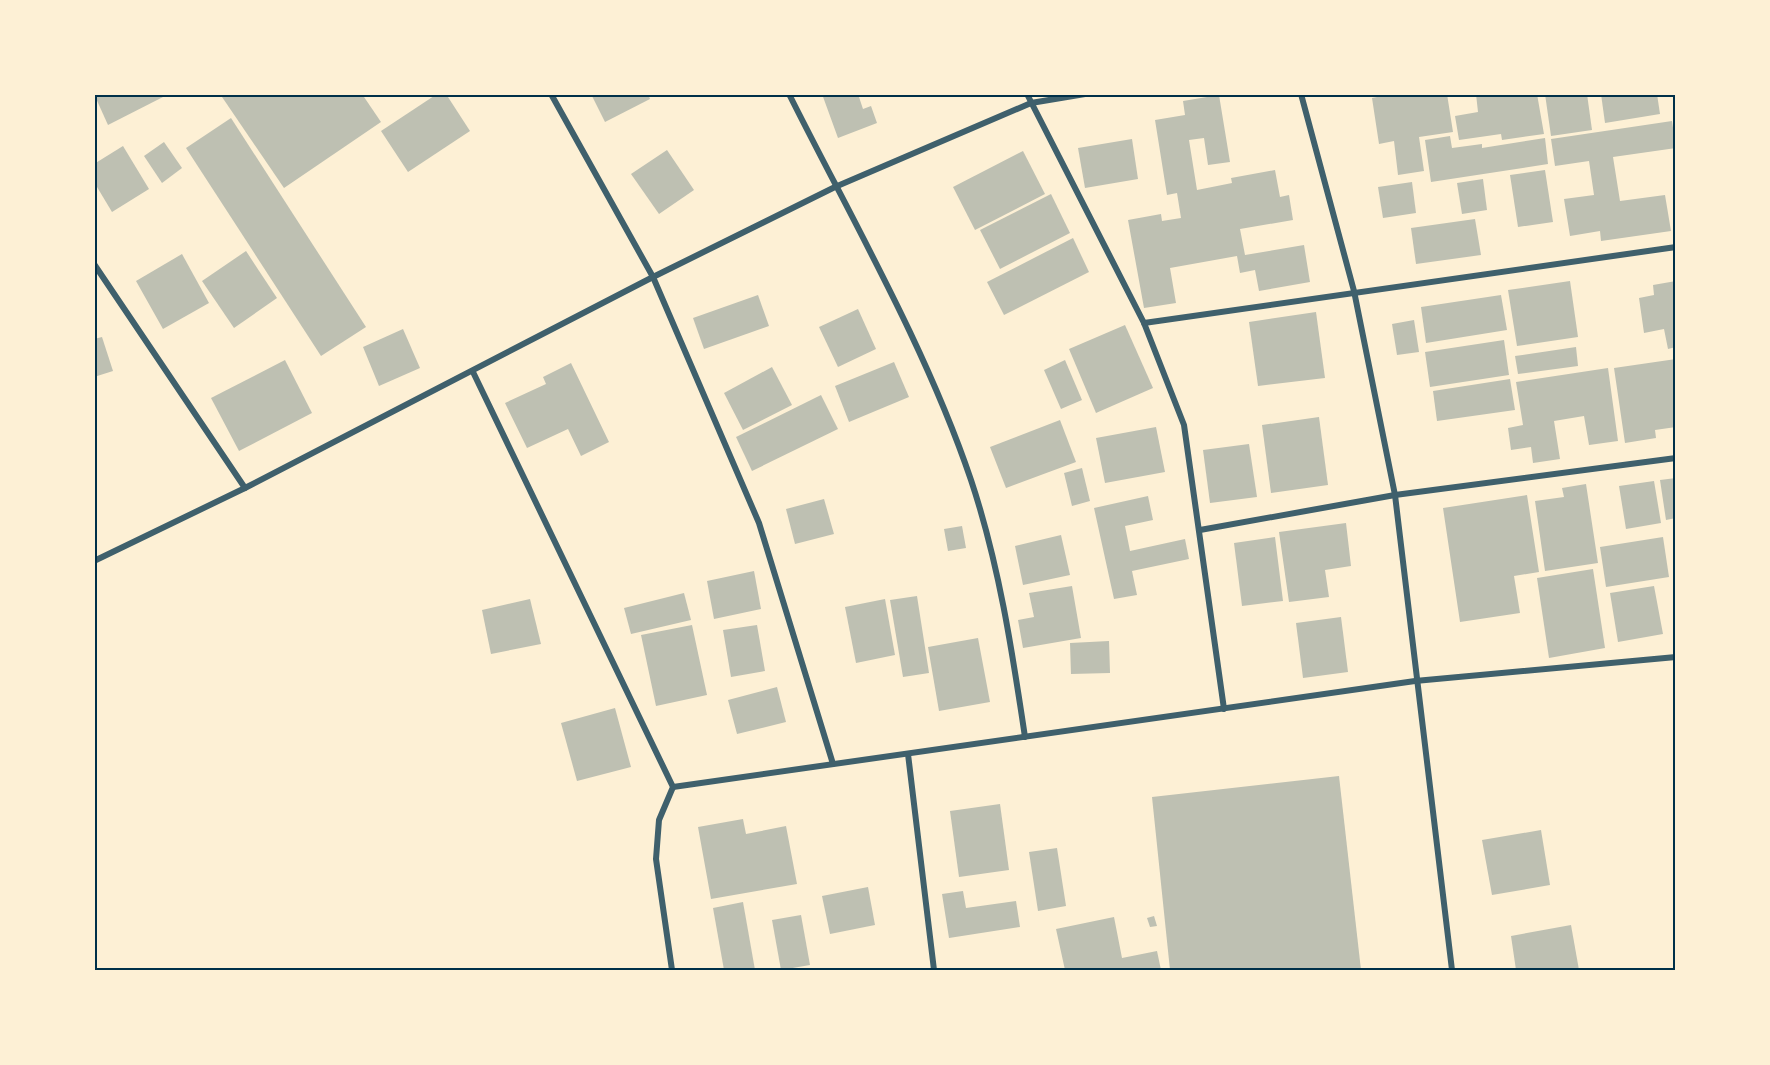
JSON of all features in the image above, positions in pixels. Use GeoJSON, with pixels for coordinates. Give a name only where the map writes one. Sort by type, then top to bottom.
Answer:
{"type":"FeatureCollection","features":[{"type":"Feature","properties":{"kind":"street"},"geometry":{"type":"LineString","coordinates":[[551,94],[652,277],[759,523],[833,764]]}},
{"type":"Feature","properties":{"kind":"street"},"geometry":{"type":"LineString","coordinates":[[789,94],[921,358],[971,480],[1005,607],[1024,737]]}},
{"type":"Feature","properties":{"kind":"street"},"geometry":{"type":"LineString","coordinates":[[1027,94],[1144,323],[1184,425],[1224,708]]}},
{"type":"Feature","properties":{"kind":"street"},"geometry":{"type":"LineString","coordinates":[[94,561],[245,488],[473,372],[652,277],[835,187],[1031,103],[1084,94]]}},
{"type":"Feature","properties":{"kind":"street"},"geometry":{"type":"LineString","coordinates":[[1301,94],[1354,291],[1395,495],[1415,681],[1452,970]]}},
{"type":"Feature","properties":{"kind":"street"},"geometry":{"type":"LineString","coordinates":[[1144,323],[1354,291],[1676,247]]}},
{"type":"Feature","properties":{"kind":"street"},"geometry":{"type":"LineString","coordinates":[[94,264],[245,488]]}},
{"type":"Feature","properties":{"kind":"street"},"geometry":{"type":"LineString","coordinates":[[473,372],[673,787],[659,820],[656,859],[672,970]]}},
{"type":"Feature","properties":{"kind":"street"},"geometry":{"type":"LineString","coordinates":[[1200,531],[1395,495],[1676,458]]}},
{"type":"Feature","properties":{"kind":"street"},"geometry":{"type":"LineString","coordinates":[[673,787],[1415,681],[1676,657]]}},
{"type":"Feature","properties":{"kind":"street"},"geometry":{"type":"LineString","coordinates":[[908,754],[934,970]]}},
{"type":"Feature","properties":{"kind":"building"},"geometry":{"type":"Polygon","coordinates":[[[94,94],[161,94],[163,97],[108,125],[94,94]]]}},
{"type":"Feature","properties":{"kind":"building"},"geometry":{"type":"Polygon","coordinates":[[[220,94],[362,94],[381,122],[284,188],[220,94]]]}},
{"type":"Feature","properties":{"kind":"building"},"geometry":{"type":"Polygon","coordinates":[[[437,94],[446,94],[470,131],[408,172],[381,131],[437,94]]]}},
{"type":"Feature","properties":{"kind":"building"},"geometry":{"type":"Polygon","coordinates":[[[591,94],[648,94],[650,99],[605,122],[591,94]]]}},
{"type":"Feature","properties":{"kind":"building"},"geometry":{"type":"Polygon","coordinates":[[[822,94],[858,94],[863,109],[871,106],[877,123],[838,138],[822,94]]]}},
{"type":"Feature","properties":{"kind":"building"},"geometry":{"type":"Polygon","coordinates":[[[1392,94],[1447,94],[1453,132],[1419,137],[1424,171],[1398,175],[1394,141],[1379,144],[1372,98],[1392,94]]]}},
{"type":"Feature","properties":{"kind":"building"},"geometry":{"type":"Polygon","coordinates":[[[1476,94],[1537,94],[1544,134],[1502,140],[1501,134],[1459,140],[1455,116],[1478,112],[1476,94]]]}},
{"type":"Feature","properties":{"kind":"building"},"geometry":{"type":"Polygon","coordinates":[[[1545,94],[1587,94],[1592,130],[1551,136],[1545,94]]]}},
{"type":"Feature","properties":{"kind":"building"},"geometry":{"type":"Polygon","coordinates":[[[1601,94],[1657,94],[1660,114],[1605,123],[1601,94]]]}},
{"type":"Feature","properties":{"kind":"building"},"geometry":{"type":"Polygon","coordinates":[[[1219,95],[1230,162],[1208,165],[1204,138],[1189,140],[1197,190],[1232,183],[1231,178],[1275,170],[1280,197],[1289,195],[1293,220],[1240,229],[1245,255],[1304,245],[1310,282],[1259,291],[1255,270],[1240,273],[1237,256],[1170,268],[1176,303],[1144,308],[1128,220],[1161,214],[1162,221],[1181,218],[1177,193],[1167,195],[1155,120],[1185,115],[1183,101],[1219,95]]]}},
{"type":"Feature","properties":{"kind":"building"},"geometry":{"type":"Polygon","coordinates":[[[231,118],[366,327],[321,356],[186,148],[231,118]]]}},
{"type":"Feature","properties":{"kind":"building"},"geometry":{"type":"Polygon","coordinates":[[[1672,121],[1676,148],[1613,157],[1620,201],[1665,195],[1671,231],[1601,241],[1600,231],[1570,236],[1564,199],[1594,195],[1589,161],[1555,166],[1551,139],[1672,121]]]}},
{"type":"Feature","properties":{"kind":"building"},"geometry":{"type":"Polygon","coordinates":[[[1450,136],[1452,148],[1482,144],[1482,148],[1545,138],[1548,164],[1431,182],[1425,140],[1450,136]]]}},
{"type":"Feature","properties":{"kind":"building"},"geometry":{"type":"Polygon","coordinates":[[[1132,139],[1138,179],[1085,188],[1078,148],[1132,139]]]}},
{"type":"Feature","properties":{"kind":"building"},"geometry":{"type":"Polygon","coordinates":[[[164,142],[182,168],[162,183],[144,156],[164,142]]]}},
{"type":"Feature","properties":{"kind":"building"},"geometry":{"type":"Polygon","coordinates":[[[123,146],[149,189],[112,212],[94,182],[94,164],[123,146]]]}},
{"type":"Feature","properties":{"kind":"building"},"geometry":{"type":"Polygon","coordinates":[[[667,150],[694,190],[659,214],[631,174],[667,150]]]}},
{"type":"Feature","properties":{"kind":"building"},"geometry":{"type":"Polygon","coordinates":[[[1023,151],[1045,194],[975,230],[953,187],[1023,151]]]}},
{"type":"Feature","properties":{"kind":"building"},"geometry":{"type":"Polygon","coordinates":[[[1545,170],[1553,222],[1518,227],[1510,175],[1545,170]]]}},
{"type":"Feature","properties":{"kind":"building"},"geometry":{"type":"Polygon","coordinates":[[[1483,179],[1487,210],[1462,214],[1457,183],[1483,179]]]}},
{"type":"Feature","properties":{"kind":"building"},"geometry":{"type":"Polygon","coordinates":[[[1412,182],[1416,213],[1383,218],[1378,187],[1412,182]]]}},
{"type":"Feature","properties":{"kind":"building"},"geometry":{"type":"Polygon","coordinates":[[[1051,194],[1070,233],[1000,269],[980,230],[1051,194]]]}},
{"type":"Feature","properties":{"kind":"building"},"geometry":{"type":"Polygon","coordinates":[[[1475,219],[1481,255],[1416,264],[1411,228],[1475,219]]]}},
{"type":"Feature","properties":{"kind":"building"},"geometry":{"type":"Polygon","coordinates":[[[1073,238],[1089,272],[1004,315],[987,282],[1073,238]]]}},
{"type":"Feature","properties":{"kind":"building"},"geometry":{"type":"Polygon","coordinates":[[[246,251],[277,298],[234,328],[202,281],[246,251]]]}},
{"type":"Feature","properties":{"kind":"building"},"geometry":{"type":"Polygon","coordinates":[[[182,254],[209,303],[163,329],[136,281],[182,254]]]}},
{"type":"Feature","properties":{"kind":"building"},"geometry":{"type":"Polygon","coordinates":[[[1570,281],[1578,337],[1517,346],[1508,290],[1570,281]]]}},
{"type":"Feature","properties":{"kind":"building"},"geometry":{"type":"Polygon","coordinates":[[[1676,281],[1676,347],[1668,349],[1664,329],[1644,333],[1639,298],[1654,295],[1653,285],[1676,281]]]}},
{"type":"Feature","properties":{"kind":"building"},"geometry":{"type":"Polygon","coordinates":[[[758,295],[769,326],[704,349],[693,318],[758,295]]]}},
{"type":"Feature","properties":{"kind":"building"},"geometry":{"type":"Polygon","coordinates":[[[1501,295],[1507,330],[1426,343],[1421,307],[1501,295]]]}},
{"type":"Feature","properties":{"kind":"building"},"geometry":{"type":"Polygon","coordinates":[[[858,309],[876,349],[838,367],[819,327],[858,309]]]}},
{"type":"Feature","properties":{"kind":"building"},"geometry":{"type":"Polygon","coordinates":[[[1316,312],[1325,378],[1258,386],[1249,322],[1316,312]]]}},
{"type":"Feature","properties":{"kind":"building"},"geometry":{"type":"Polygon","coordinates":[[[1414,320],[1419,352],[1397,355],[1392,324],[1414,320]]]}},
{"type":"Feature","properties":{"kind":"building"},"geometry":{"type":"Polygon","coordinates":[[[1125,325],[1153,388],[1096,413],[1069,349],[1125,325]]]}},
{"type":"Feature","properties":{"kind":"building"},"geometry":{"type":"Polygon","coordinates":[[[403,329],[420,368],[379,386],[363,347],[403,329]]]}},
{"type":"Feature","properties":{"kind":"building"},"geometry":{"type":"Polygon","coordinates":[[[102,337],[113,371],[94,377],[94,339],[102,337]]]}},
{"type":"Feature","properties":{"kind":"building"},"geometry":{"type":"Polygon","coordinates":[[[1504,340],[1509,375],[1430,387],[1425,352],[1504,340]]]}},
{"type":"Feature","properties":{"kind":"building"},"geometry":{"type":"Polygon","coordinates":[[[1576,347],[1578,366],[1518,374],[1515,356],[1576,347]]]}},
{"type":"Feature","properties":{"kind":"building"},"geometry":{"type":"Polygon","coordinates":[[[1676,359],[1676,427],[1655,430],[1656,438],[1625,443],[1614,368],[1676,359]]]}},
{"type":"Feature","properties":{"kind":"building"},"geometry":{"type":"Polygon","coordinates":[[[285,360],[312,413],[239,451],[211,398],[285,360]]]}},
{"type":"Feature","properties":{"kind":"building"},"geometry":{"type":"Polygon","coordinates":[[[1065,360],[1082,400],[1061,409],[1044,370],[1065,360]]]}},
{"type":"Feature","properties":{"kind":"building"},"geometry":{"type":"Polygon","coordinates":[[[894,362],[909,397],[849,422],[835,386],[894,362]]]}},
{"type":"Feature","properties":{"kind":"building"},"geometry":{"type":"Polygon","coordinates":[[[571,363],[609,442],[581,456],[568,429],[527,448],[505,403],[546,384],[543,377],[571,363]]]}},
{"type":"Feature","properties":{"kind":"building"},"geometry":{"type":"Polygon","coordinates":[[[772,367],[792,405],[743,430],[724,393],[772,367]]]}},
{"type":"Feature","properties":{"kind":"building"},"geometry":{"type":"Polygon","coordinates":[[[1608,368],[1618,441],[1589,445],[1584,416],[1554,421],[1560,459],[1533,463],[1531,447],[1511,450],[1508,428],[1523,425],[1516,382],[1608,368]]]}},
{"type":"Feature","properties":{"kind":"building"},"geometry":{"type":"Polygon","coordinates":[[[1510,379],[1515,410],[1437,421],[1433,391],[1510,379]]]}},
{"type":"Feature","properties":{"kind":"building"},"geometry":{"type":"Polygon","coordinates":[[[821,395],[838,429],[752,471],[736,437],[821,395]]]}},
{"type":"Feature","properties":{"kind":"building"},"geometry":{"type":"Polygon","coordinates":[[[1319,417],[1328,485],[1271,493],[1262,425],[1319,417]]]}},
{"type":"Feature","properties":{"kind":"building"},"geometry":{"type":"Polygon","coordinates":[[[1060,420],[1076,462],[1006,488],[990,447],[1060,420]]]}},
{"type":"Feature","properties":{"kind":"building"},"geometry":{"type":"Polygon","coordinates":[[[1156,427],[1165,472],[1105,483],[1096,438],[1156,427]]]}},
{"type":"Feature","properties":{"kind":"building"},"geometry":{"type":"Polygon","coordinates":[[[1249,444],[1257,497],[1210,503],[1203,450],[1249,444]]]}},
{"type":"Feature","properties":{"kind":"building"},"geometry":{"type":"Polygon","coordinates":[[[1082,468],[1090,501],[1072,506],[1064,473],[1082,468]]]}},
{"type":"Feature","properties":{"kind":"building"},"geometry":{"type":"Polygon","coordinates":[[[1676,478],[1676,518],[1666,520],[1660,480],[1676,478]]]}},
{"type":"Feature","properties":{"kind":"building"},"geometry":{"type":"Polygon","coordinates":[[[1654,481],[1661,523],[1626,529],[1619,486],[1654,481]]]}},
{"type":"Feature","properties":{"kind":"building"},"geometry":{"type":"Polygon","coordinates":[[[1586,484],[1598,563],[1545,571],[1535,501],[1564,497],[1562,488],[1586,484]]]}},
{"type":"Feature","properties":{"kind":"building"},"geometry":{"type":"Polygon","coordinates":[[[1527,495],[1539,572],[1514,576],[1520,613],[1460,622],[1443,508],[1527,495]]]}},
{"type":"Feature","properties":{"kind":"building"},"geometry":{"type":"Polygon","coordinates":[[[1148,496],[1153,520],[1125,526],[1130,551],[1185,539],[1189,559],[1132,571],[1137,595],[1114,599],[1094,508],[1148,496]]]}},
{"type":"Feature","properties":{"kind":"building"},"geometry":{"type":"Polygon","coordinates":[[[824,499],[834,534],[795,544],[786,509],[824,499]]]}},
{"type":"Feature","properties":{"kind":"building"},"geometry":{"type":"Polygon","coordinates":[[[1346,523],[1351,566],[1325,570],[1329,597],[1289,602],[1279,532],[1346,523]]]}},
{"type":"Feature","properties":{"kind":"building"},"geometry":{"type":"Polygon","coordinates":[[[962,526],[966,548],[948,551],[944,529],[962,526]]]}},
{"type":"Feature","properties":{"kind":"building"},"geometry":{"type":"Polygon","coordinates":[[[1061,535],[1070,575],[1023,585],[1015,546],[1061,535]]]}},
{"type":"Feature","properties":{"kind":"building"},"geometry":{"type":"Polygon","coordinates":[[[1275,537],[1283,601],[1242,606],[1234,543],[1275,537]]]}},
{"type":"Feature","properties":{"kind":"building"},"geometry":{"type":"Polygon","coordinates":[[[1663,537],[1669,577],[1606,587],[1600,547],[1663,537]]]}},
{"type":"Feature","properties":{"kind":"building"},"geometry":{"type":"Polygon","coordinates":[[[1593,569],[1605,648],[1549,658],[1537,578],[1593,569]]]}},
{"type":"Feature","properties":{"kind":"building"},"geometry":{"type":"Polygon","coordinates":[[[754,571],[761,609],[714,619],[707,581],[754,571]]]}},
{"type":"Feature","properties":{"kind":"building"},"geometry":{"type":"Polygon","coordinates":[[[1072,586],[1081,638],[1023,648],[1018,620],[1034,617],[1029,593],[1072,586]]]}},
{"type":"Feature","properties":{"kind":"building"},"geometry":{"type":"Polygon","coordinates":[[[1654,586],[1663,634],[1618,642],[1610,593],[1654,586]]]}},
{"type":"Feature","properties":{"kind":"building"},"geometry":{"type":"Polygon","coordinates":[[[684,593],[691,620],[631,634],[624,608],[684,593]]]}},
{"type":"Feature","properties":{"kind":"building"},"geometry":{"type":"Polygon","coordinates":[[[917,596],[929,673],[903,677],[890,600],[917,596]]]}},
{"type":"Feature","properties":{"kind":"building"},"geometry":{"type":"Polygon","coordinates":[[[530,599],[541,644],[491,654],[482,610],[530,599]]]}},
{"type":"Feature","properties":{"kind":"building"},"geometry":{"type":"Polygon","coordinates":[[[885,599],[895,655],[856,663],[845,607],[885,599]]]}},
{"type":"Feature","properties":{"kind":"building"},"geometry":{"type":"Polygon","coordinates":[[[1341,617],[1348,672],[1303,678],[1296,623],[1341,617]]]}},
{"type":"Feature","properties":{"kind":"building"},"geometry":{"type":"Polygon","coordinates":[[[692,625],[707,695],[656,706],[641,635],[692,625]]]}},
{"type":"Feature","properties":{"kind":"building"},"geometry":{"type":"Polygon","coordinates":[[[757,625],[765,671],[731,677],[723,630],[757,625]]]}},
{"type":"Feature","properties":{"kind":"building"},"geometry":{"type":"Polygon","coordinates":[[[978,638],[990,702],[939,711],[928,647],[978,638]]]}},
{"type":"Feature","properties":{"kind":"building"},"geometry":{"type":"Polygon","coordinates":[[[1109,641],[1110,673],[1071,674],[1070,643],[1109,641]]]}},
{"type":"Feature","properties":{"kind":"building"},"geometry":{"type":"Polygon","coordinates":[[[777,687],[786,722],[737,734],[728,700],[777,687]]]}},
{"type":"Feature","properties":{"kind":"building"},"geometry":{"type":"Polygon","coordinates":[[[615,708],[631,767],[577,781],[561,723],[615,708]]]}},
{"type":"Feature","properties":{"kind":"building"},"geometry":{"type":"Polygon","coordinates":[[[1339,776],[1361,970],[1170,970],[1152,797],[1339,776]]]}},
{"type":"Feature","properties":{"kind":"building"},"geometry":{"type":"Polygon","coordinates":[[[1000,804],[1009,870],[959,877],[950,811],[1000,804]]]}},
{"type":"Feature","properties":{"kind":"building"},"geometry":{"type":"Polygon","coordinates":[[[743,819],[746,834],[786,826],[797,884],[711,899],[698,827],[743,819]]]}},
{"type":"Feature","properties":{"kind":"building"},"geometry":{"type":"Polygon","coordinates":[[[1541,830],[1550,885],[1492,895],[1482,840],[1541,830]]]}},
{"type":"Feature","properties":{"kind":"building"},"geometry":{"type":"Polygon","coordinates":[[[1057,848],[1066,906],[1038,911],[1029,852],[1057,848]]]}},
{"type":"Feature","properties":{"kind":"building"},"geometry":{"type":"Polygon","coordinates":[[[868,887],[875,925],[830,934],[822,896],[868,887]]]}},
{"type":"Feature","properties":{"kind":"building"},"geometry":{"type":"Polygon","coordinates":[[[963,891],[966,908],[1016,901],[1020,927],[949,938],[942,894],[963,891]]]}},
{"type":"Feature","properties":{"kind":"building"},"geometry":{"type":"Polygon","coordinates":[[[743,902],[755,970],[724,970],[713,908],[743,902]]]}},
{"type":"Feature","properties":{"kind":"building"},"geometry":{"type":"Polygon","coordinates":[[[801,915],[810,965],[781,970],[772,920],[801,915]]]}},
{"type":"Feature","properties":{"kind":"building"},"geometry":{"type":"Polygon","coordinates":[[[1154,916],[1157,926],[1150,927],[1147,918],[1154,916]]]}},
{"type":"Feature","properties":{"kind":"building"},"geometry":{"type":"Polygon","coordinates":[[[1114,917],[1122,958],[1157,951],[1161,970],[1065,970],[1056,929],[1114,917]]]}},
{"type":"Feature","properties":{"kind":"building"},"geometry":{"type":"Polygon","coordinates":[[[1571,925],[1579,970],[1516,970],[1511,936],[1571,925]]]}}]}
